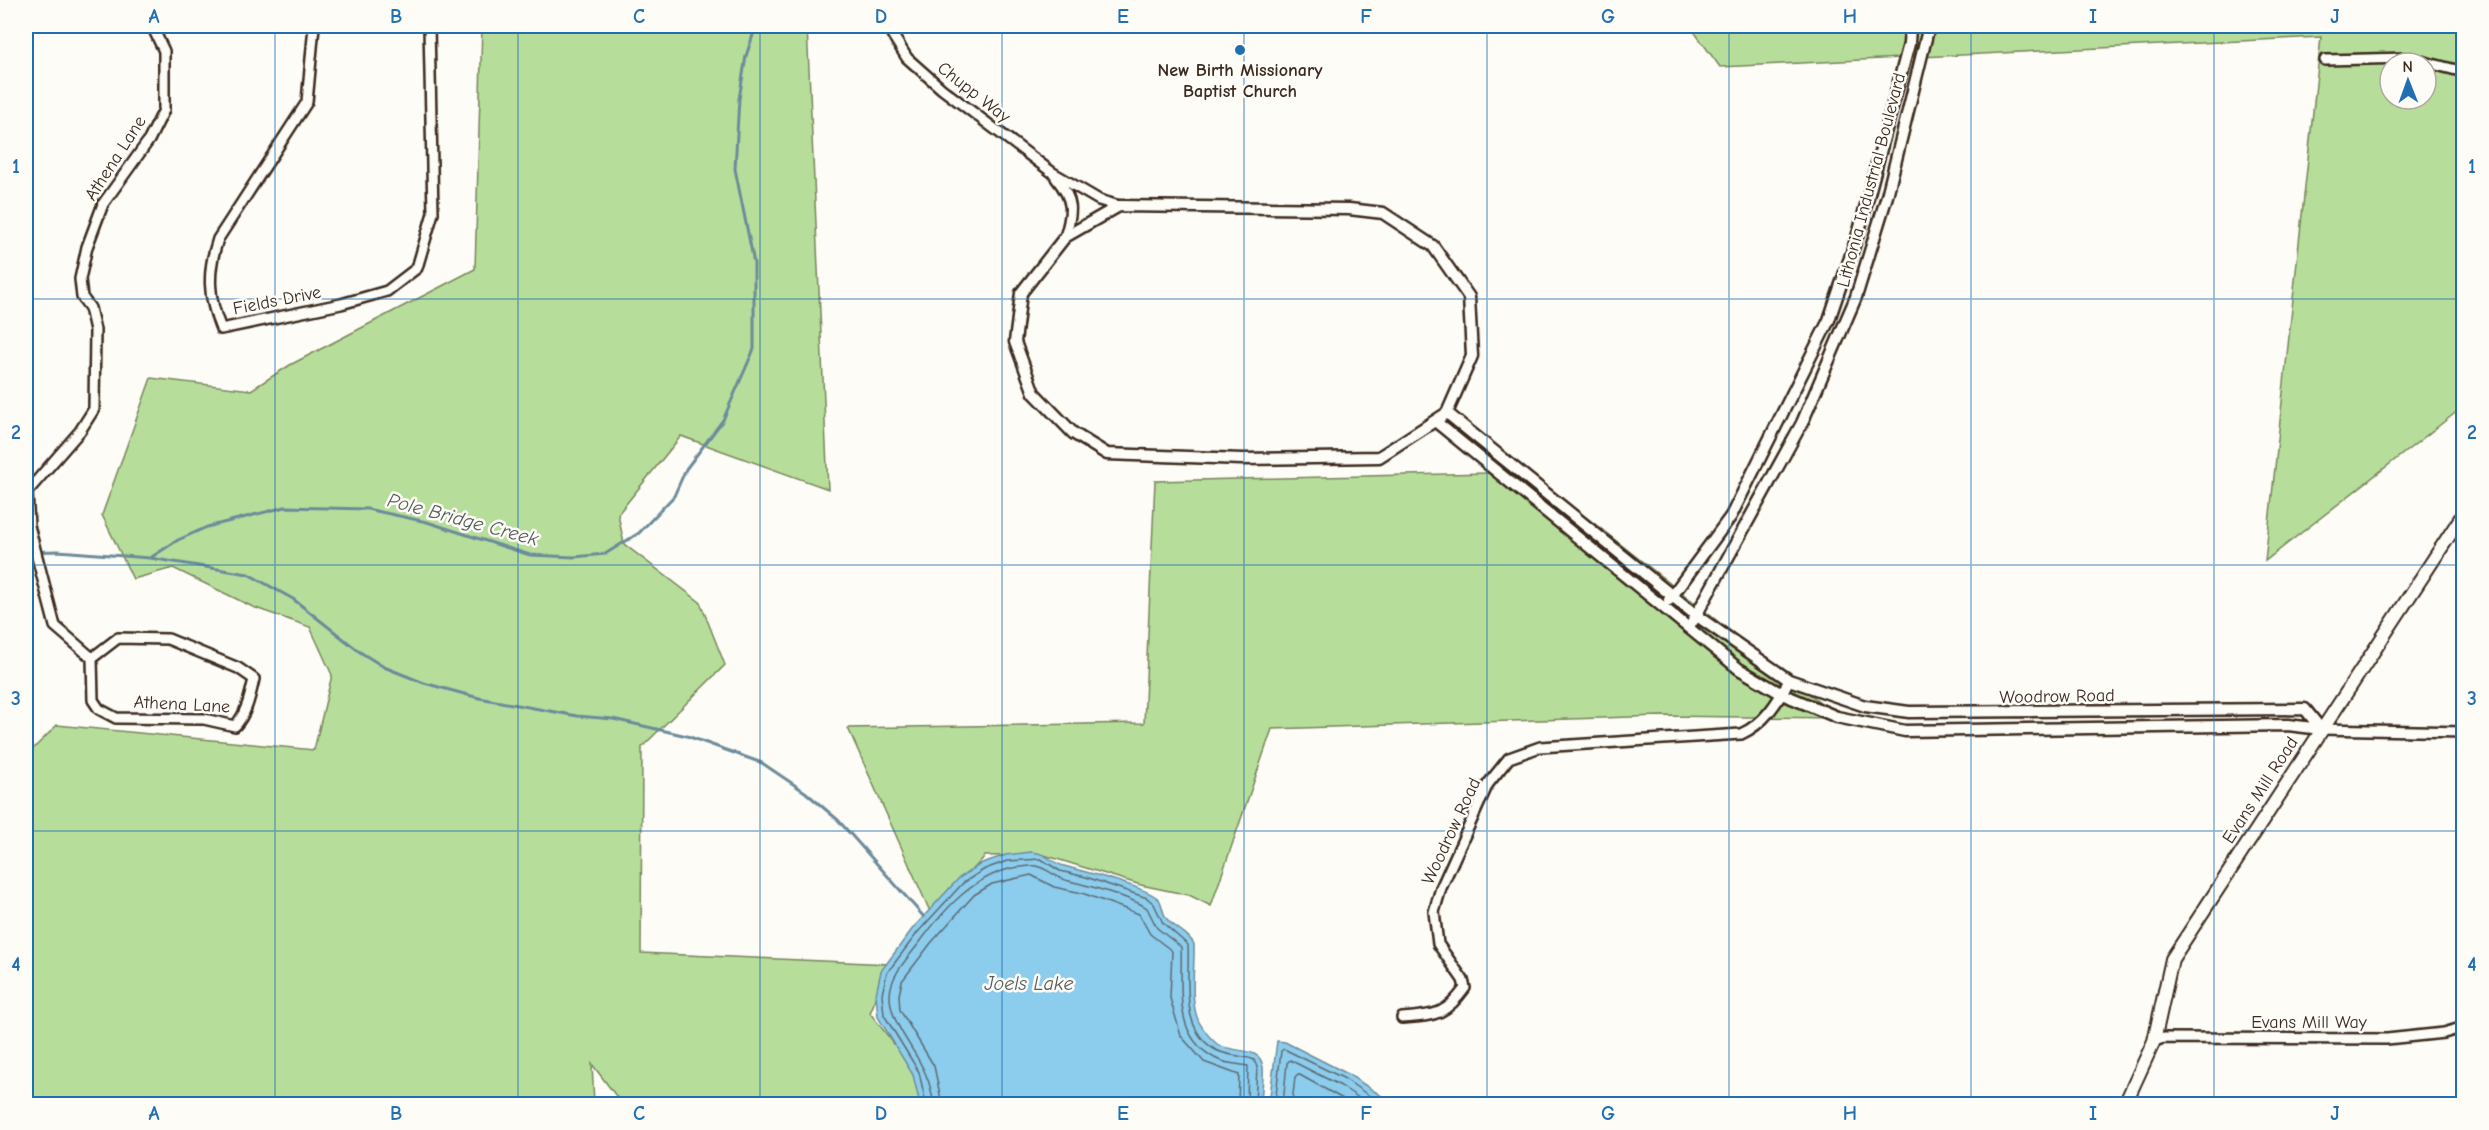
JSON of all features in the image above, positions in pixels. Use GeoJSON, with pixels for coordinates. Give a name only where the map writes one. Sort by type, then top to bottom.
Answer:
{"type":"FeatureCollection","features":[{"type":"Feature","properties":{"kind":"main road","name":"Evans Mill Road"},"geometry":{"type":"LineString","coordinates":[[2125,1104],[2154,1041],[2172,959],[2463,513]]}},
{"type":"Feature","properties":{"kind":"street","name":"Athena Lane"},"geometry":{"type":"LineString","coordinates":[[92,658],[117,638],[168,639],[238,668],[254,679],[250,698],[241,719],[235,726],[204,719],[116,718],[99,709],[93,700],[92,658],[55,626],[29,526],[27,492],[80,431],[94,409],[95,330],[90,308],[82,297],[81,273],[103,204],[149,140],[164,110],[164,51],[152,26]]}},
{"type":"Feature","properties":{"kind":"street","name":"Fields Drive"},"geometry":{"type":"LineString","coordinates":[[314,26],[307,102],[218,239],[211,258],[211,306],[221,329],[341,304],[387,291],[417,268],[434,213],[429,26]]}},
{"type":"Feature","properties":{"kind":"street","name":"Chupp Way"},"geometry":{"type":"LineString","coordinates":[[887,26],[907,58],[1053,173]]}},
{"type":"Feature","properties":{"kind":"street","name":"Lithonia Industrial Boulevard"},"geometry":{"type":"LineString","coordinates":[[1662,607],[1731,516],[1829,320],[1860,231],[1909,44],[1910,26]]}},
{"type":"Feature","properties":{"kind":"street","name":"Lithonia Industrial Boulevard"},"geometry":{"type":"LineString","coordinates":[[1687,628],[1697,616],[1802,423],[1856,297],[1887,195],[1929,26]]}},
{"type":"Feature","properties":{"kind":"street"},"geometry":{"type":"LineString","coordinates":[[2325,60],[2409,58],[2463,72]]}},
{"type":"Feature","properties":{"kind":"street"},"geometry":{"type":"LineString","coordinates":[[1053,173],[1099,200],[1119,206],[1349,209],[1383,213],[1433,246],[1469,297],[1472,356],[1447,413],[1379,457],[1242,459],[1107,454],[1073,433],[1034,393],[1015,342],[1021,293],[1065,237],[1072,214],[1067,192],[1053,173]]}},
{"type":"Feature","properties":{"kind":"street"},"geometry":{"type":"LineString","coordinates":[[1065,237],[1119,206]]}},
{"type":"Feature","properties":{"kind":"street","name":"Woodrow Road"},"geometry":{"type":"LineString","coordinates":[[1447,413],[1697,616],[1789,680],[1865,706],[1909,712],[2305,710],[2321,729]]}},
{"type":"Feature","properties":{"kind":"street","name":"Woodrow Road"},"geometry":{"type":"LineString","coordinates":[[1436,422],[1738,669],[1782,694],[1837,717],[1905,731],[2288,725],[2321,729],[2463,732]]}},
{"type":"Feature","properties":{"kind":"street","name":"Woodrow Road"},"geometry":{"type":"LineString","coordinates":[[1402,1018],[1426,1016],[1451,1008],[1464,988],[1463,980],[1438,944],[1434,912],[1441,888],[1488,784],[1509,758],[1540,747],[1741,734],[1756,727],[1782,694],[1789,680]]}},
{"type":"Feature","properties":{"kind":"street","name":"Evans Mill Way"},"geometry":{"type":"LineString","coordinates":[[2154,1041],[2164,1038],[2406,1038],[2444,1033],[2463,1027]]}},
{"type":"Feature","properties":{"kind":"green space"},"geometry":{"type":"Polygon","coordinates":[[[482,26],[807,26],[828,489],[681,436],[618,514],[624,544],[700,602],[725,665],[642,747],[641,953],[890,964],[870,1013],[919,1076],[934,1104],[622,1104],[592,1064],[594,1104],[26,1104],[26,756],[57,725],[314,750],[332,675],[310,627],[253,607],[173,568],[133,579],[102,515],[151,378],[251,390],[290,365],[475,269],[482,26]]]}},
{"type":"Feature","properties":{"kind":"green space"},"geometry":{"type":"Polygon","coordinates":[[[1690,26],[2463,26],[2463,407],[2265,561],[2321,37],[1720,67],[1690,26]]]}},
{"type":"Feature","properties":{"kind":"green space"},"geometry":{"type":"Polygon","coordinates":[[[1529,472],[1840,718],[1661,716],[1272,729],[1211,906],[1189,895],[1141,885],[1044,855],[985,856],[932,916],[848,728],[1144,723],[1155,481],[1529,472]]]}},
{"type":"Feature","properties":{"kind":"water","name":"Joels Lake"},"geometry":{"type":"Polygon","coordinates":[[[1031,852],[1042,854],[1059,864],[1131,886],[1155,896],[1160,901],[1167,919],[1194,944],[1193,994],[1196,1014],[1201,1025],[1217,1044],[1251,1053],[1261,1060],[1263,1072],[1261,1104],[920,1104],[913,1075],[878,1017],[876,994],[881,971],[913,928],[959,878],[982,863],[1006,855],[1031,852]]]}},
{"type":"Feature","properties":{"kind":"water"},"geometry":{"type":"Polygon","coordinates":[[[1277,1041],[1285,1042],[1348,1074],[1394,1104],[1269,1104],[1277,1041]]]}},
{"type":"Feature","properties":{"kind":"waterway","name":"Pole Bridge Creek"},"geometry":{"type":"LineString","coordinates":[[150,558],[178,540],[207,527],[285,507],[367,509],[427,522],[530,555],[574,557],[605,554],[639,533],[674,496],[686,469],[723,420],[754,349],[754,263],[735,169],[739,99],[746,56],[756,26]]}},
{"type":"Feature","properties":{"kind":"waterway"},"geometry":{"type":"LineString","coordinates":[[26,552],[58,551],[150,558],[248,574],[293,599],[360,652],[384,667],[424,683],[479,698],[577,716],[613,719],[687,736],[762,763],[805,792],[838,820],[924,917]]}},
{"type":"Feature","properties":{"kind":"waterway"},"geometry":{"type":"LineString","coordinates":[[1261,1100],[1269,1104]]}},
{"type":"Feature","properties":{"kind":"place","name":"New Birth Missionary Baptist Church"},"geometry":{"type":"Point","coordinates":[1240,50]}}]}
